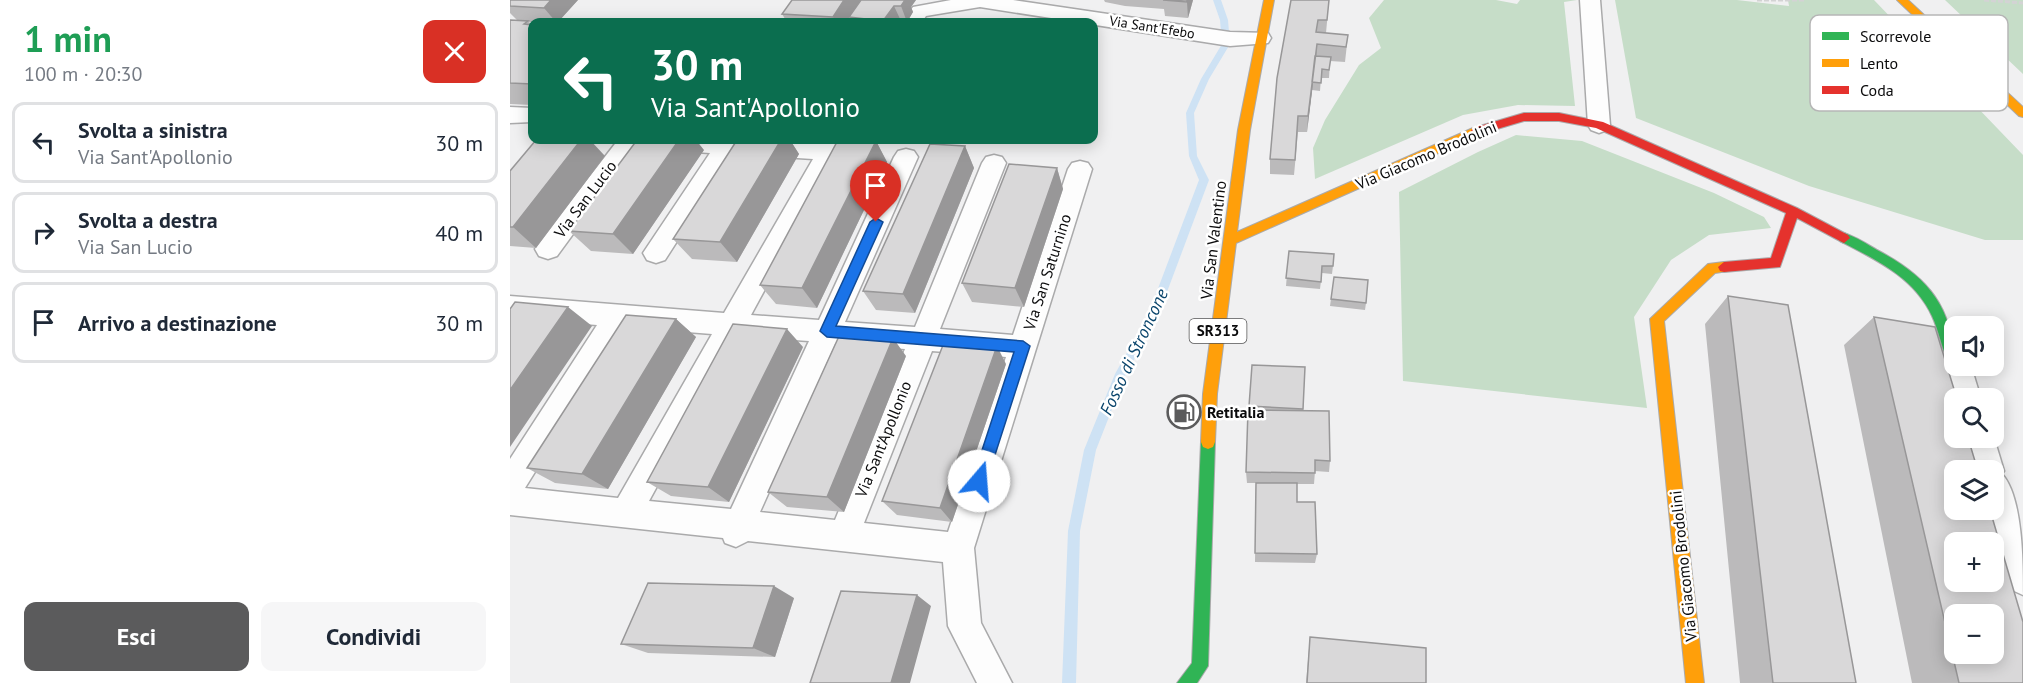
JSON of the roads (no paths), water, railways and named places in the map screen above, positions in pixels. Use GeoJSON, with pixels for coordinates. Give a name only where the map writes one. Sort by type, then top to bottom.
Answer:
{"type":"FeatureCollection","features":[{"type":"Feature","properties":{"kind":"street","name":"Via San Valentino"},"geometry":{"type":"LineString","coordinates":[[1200,666],[1210,394],[1244,130],[1269,0]]}},
{"type":"Feature","properties":{"kind":"street"},"geometry":{"type":"LineString","coordinates":[[1590,0],[1599,125]]}},
{"type":"Feature","properties":{"kind":"street"},"geometry":{"type":"LineString","coordinates":[[1902,0],[1918,15]]}},
{"type":"Feature","properties":{"kind":"street","name":"Via Sant'Efebo"},"geometry":{"type":"LineString","coordinates":[[975,1],[1090,18]]}},
{"type":"Feature","properties":{"kind":"street"},"geometry":{"type":"LineString","coordinates":[[915,18],[920,11],[975,1]]}},
{"type":"Feature","properties":{"kind":"street","name":"Via Sant'Efebo"},"geometry":{"type":"LineString","coordinates":[[1098,19],[1230,39],[1261,38]]}},
{"type":"Feature","properties":{"kind":"street"},"geometry":{"type":"LineString","coordinates":[[2008,99],[2023,113]]}},
{"type":"Feature","properties":{"kind":"street"},"geometry":{"type":"LineString","coordinates":[[510,115],[528,115]]}},
{"type":"Feature","properties":{"kind":"street","name":"Via Giacomo Brodolini"},"geometry":{"type":"LineString","coordinates":[[1230,240],[1488,126],[1524,117],[1558,117],[1599,125],[1793,212],[1881,257],[1921,286],[1944,328]]}},
{"type":"Feature","properties":{"kind":"street","name":"Via San Lucio"},"geometry":{"type":"LineString","coordinates":[[548,249],[627,144]]}},
{"type":"Feature","properties":{"kind":"street","name":"Via San Lucio"},"geometry":{"type":"LineString","coordinates":[[625,514],[831,146],[695,144]]}},
{"type":"Feature","properties":{"kind":"street"},"geometry":{"type":"LineString","coordinates":[[656,253],[727,146]]}},
{"type":"Feature","properties":{"kind":"street"},"geometry":{"type":"LineString","coordinates":[[737,529],[906,157]]}},
{"type":"Feature","properties":{"kind":"street","name":"Via Sant'Apollonio"},"geometry":{"type":"LineString","coordinates":[[843,538],[994,163]]}},
{"type":"Feature","properties":{"kind":"street","name":"Via San Saturnino"},"geometry":{"type":"LineString","coordinates":[[995,683],[965,626],[958,548],[1080,169]]}},
{"type":"Feature","properties":{"kind":"street","name":"Via Giacomo Brodolini"},"geometry":{"type":"LineString","coordinates":[[1695,683],[1657,320],[1712,268],[1776,263],[1793,212]]}},
{"type":"Feature","properties":{"kind":"street"},"geometry":{"type":"LineString","coordinates":[[510,307],[1023,346]]}},
{"type":"Feature","properties":{"kind":"street"},"geometry":{"type":"LineString","coordinates":[[510,485],[618,315]]}},
{"type":"Feature","properties":{"kind":"street"},"geometry":{"type":"LineString","coordinates":[[510,501],[737,529],[958,548]]}},
{"type":"Feature","properties":{"kind":"street"},"geometry":{"type":"LineString","coordinates":[[2004,517],[2023,579]]}},
{"type":"Feature","properties":{"kind":"street"},"geometry":{"type":"LineString","coordinates":[[1186,683],[1200,666]]}},
{"type":"Feature","properties":{"kind":"street"},"geometry":{"type":"LineString","coordinates":[[1200,666],[1206,683]]}},
{"type":"Feature","properties":{"kind":"waterway","name":"Fosso di Stroncone"},"geometry":{"type":"LineString","coordinates":[[1069,683],[1074,531],[1090,450],[1120,374],[1153,316],[1204,180],[1193,156],[1190,113],[1205,79],[1226,44],[1224,20],[1217,0]]}},
{"type":"Feature","properties":{"kind":"place","name":"Retitalia"},"geometry":{"type":"Point","coordinates":[1184,412]}}]}
